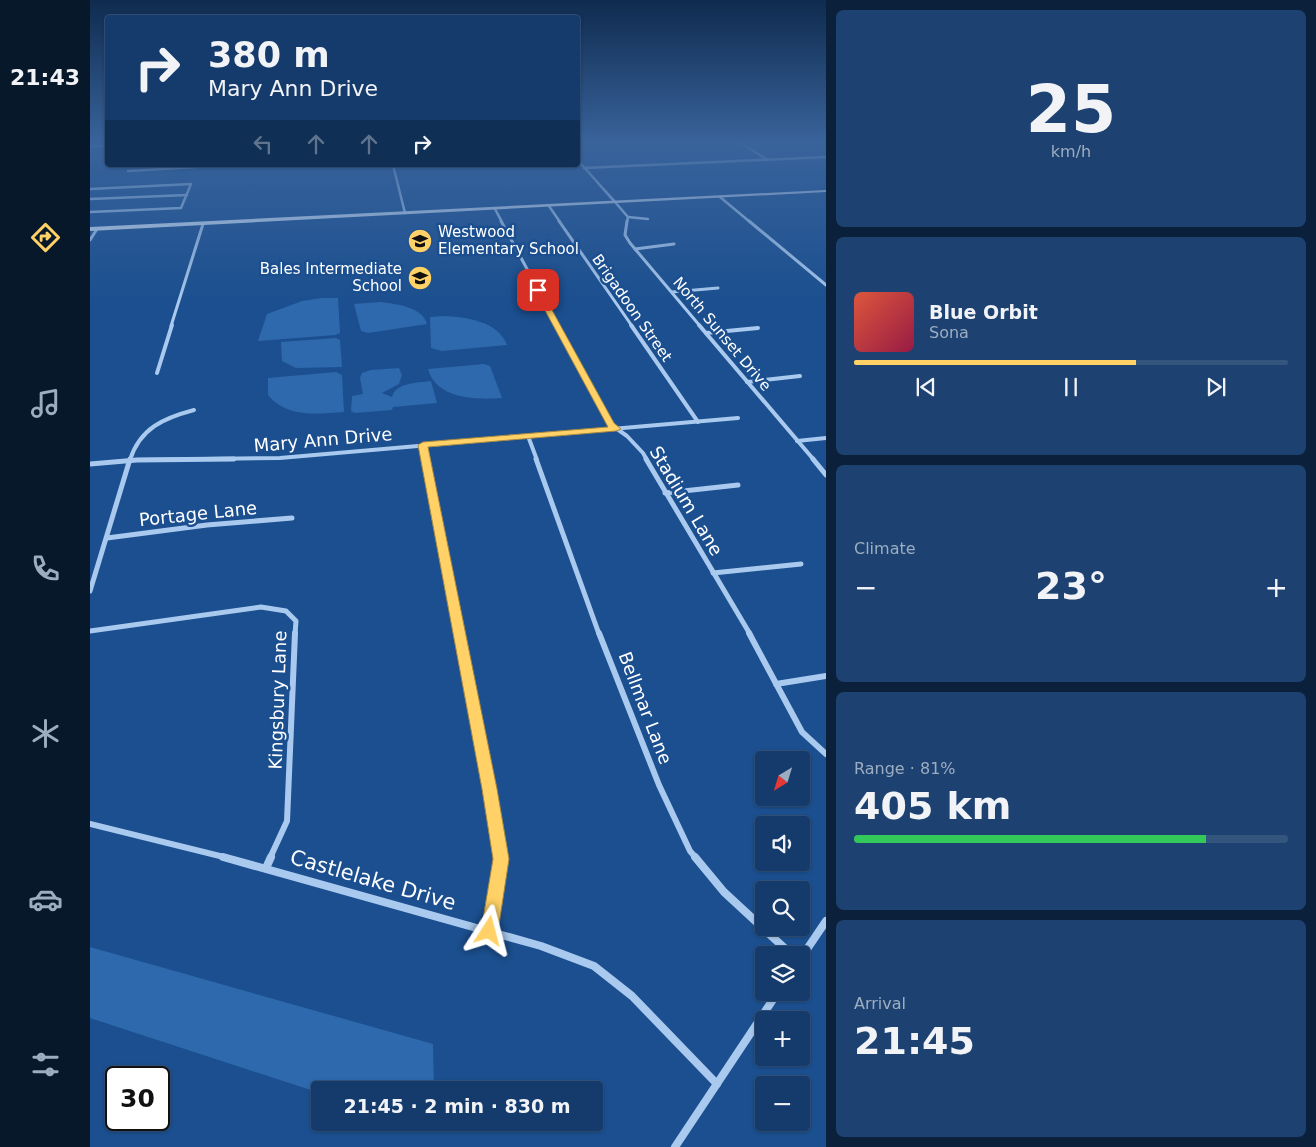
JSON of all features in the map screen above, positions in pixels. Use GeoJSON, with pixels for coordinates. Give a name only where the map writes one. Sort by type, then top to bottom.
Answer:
{"type":"FeatureCollection","features":[{"type":"Feature","properties":{"kind":"main road"},"geometry":{"type":"LineString","coordinates":[[90,230],[764,195]]}},
{"type":"Feature","properties":{"kind":"street"},"geometry":{"type":"LineString","coordinates":[[90,200],[187,195],[181,208],[90,212]]}},
{"type":"Feature","properties":{"kind":"street"},"geometry":{"type":"LineString","coordinates":[[400,195],[405,213]]}},
{"type":"Feature","properties":{"kind":"street"},"geometry":{"type":"LineString","coordinates":[[608,195],[628,217],[648,218]]}},
{"type":"Feature","properties":{"kind":"street"},"geometry":{"type":"LineString","coordinates":[[720,197],[826,285]]}},
{"type":"Feature","properties":{"kind":"street","name":"Brigadoon Street"},"geometry":{"type":"LineString","coordinates":[[549,206],[698,422]]}},
{"type":"Feature","properties":{"kind":"street","name":"Stadium Lane"},"geometry":{"type":"LineString","coordinates":[[495,208],[610,424],[644,453],[665,493],[745,625],[802,732],[826,754]]}},
{"type":"Feature","properties":{"kind":"street","name":"North Sunset Drive"},"geometry":{"type":"LineString","coordinates":[[628,217],[625,235],[635,249],[826,476]]}},
{"type":"Feature","properties":{"kind":"street"},"geometry":{"type":"LineString","coordinates":[[157,373],[203,224]]}},
{"type":"Feature","properties":{"kind":"street"},"geometry":{"type":"LineString","coordinates":[[90,240],[97,229]]}},
{"type":"Feature","properties":{"kind":"street"},"geometry":{"type":"LineString","coordinates":[[635,249],[674,244]]}},
{"type":"Feature","properties":{"kind":"street"},"geometry":{"type":"LineString","coordinates":[[672,292],[718,288]]}},
{"type":"Feature","properties":{"kind":"street"},"geometry":{"type":"LineString","coordinates":[[706,333],[758,328]]}},
{"type":"Feature","properties":{"kind":"street"},"geometry":{"type":"LineString","coordinates":[[747,382],[800,376]]}},
{"type":"Feature","properties":{"kind":"street"},"geometry":{"type":"LineString","coordinates":[[90,591],[134,447],[155,424],[169,417],[194,410]]}},
{"type":"Feature","properties":{"kind":"street","name":"Mary Ann Drive"},"geometry":{"type":"LineString","coordinates":[[90,464],[131,459],[228,460],[280,458],[738,418]]}},
{"type":"Feature","properties":{"kind":"street","name":"Bellmar Lane"},"geometry":{"type":"LineString","coordinates":[[528,436],[605,648],[659,785],[690,851],[724,892],[782,946]]}},
{"type":"Feature","properties":{"kind":"street"},"geometry":{"type":"LineString","coordinates":[[797,441],[826,438]]}},
{"type":"Feature","properties":{"kind":"street"},"geometry":{"type":"LineString","coordinates":[[423,445],[490,789],[501,859],[489,931]]}},
{"type":"Feature","properties":{"kind":"street"},"geometry":{"type":"LineString","coordinates":[[665,493],[738,485]]}},
{"type":"Feature","properties":{"kind":"street","name":"Portage Lane"},"geometry":{"type":"LineString","coordinates":[[107,538],[208,525],[292,518]]}},
{"type":"Feature","properties":{"kind":"street"},"geometry":{"type":"LineString","coordinates":[[713,573],[801,564]]}},
{"type":"Feature","properties":{"kind":"street","name":"Kingsbury Lane"},"geometry":{"type":"LineString","coordinates":[[90,631],[261,607],[286,611],[296,620],[287,821],[266,868]]}},
{"type":"Feature","properties":{"kind":"street"},"geometry":{"type":"LineString","coordinates":[[776,684],[826,676]]}},
{"type":"Feature","properties":{"kind":"street","name":"Castlelake Drive"},"geometry":{"type":"LineString","coordinates":[[90,824],[266,868],[541,946],[594,966],[632,996],[717,1084]]}},
{"type":"Feature","properties":{"kind":"street"},"geometry":{"type":"LineString","coordinates":[[809,946],[826,921]]}},
{"type":"Feature","properties":{"kind":"street"},"geometry":{"type":"LineString","coordinates":[[674,1147],[772,1001]]}},
{"type":"Feature","properties":{"kind":"shaded area"},"geometry":{"type":"Polygon","coordinates":[[[338,298],[340,333],[335,335],[258,341],[267,314],[302,301],[338,298]]]}},
{"type":"Feature","properties":{"kind":"shaded area"},"geometry":{"type":"Polygon","coordinates":[[[381,302],[401,305],[415,310],[424,318],[427,324],[368,333],[361,331],[354,304],[381,302]]]}},
{"type":"Feature","properties":{"kind":"shaded area"},"geometry":{"type":"Polygon","coordinates":[[[443,316],[471,319],[489,326],[503,337],[507,345],[442,351],[431,348],[430,317],[443,316]]]}},
{"type":"Feature","properties":{"kind":"shaded area"},"geometry":{"type":"Polygon","coordinates":[[[336,338],[340,340],[342,367],[296,368],[282,361],[281,342],[336,338]]]}},
{"type":"Feature","properties":{"kind":"shaded area"},"geometry":{"type":"Polygon","coordinates":[[[484,364],[490,366],[502,398],[481,399],[458,396],[439,386],[432,379],[428,369],[484,364]]]}},
{"type":"Feature","properties":{"kind":"shaded area"},"geometry":{"type":"Polygon","coordinates":[[[399,368],[402,375],[399,384],[382,393],[392,397],[398,388],[414,383],[431,381],[437,403],[393,407],[392,410],[355,413],[351,411],[352,396],[363,394],[360,378],[362,373],[371,370],[399,368]]]}},
{"type":"Feature","properties":{"kind":"shaded area"},"geometry":{"type":"Polygon","coordinates":[[[336,372],[342,375],[344,412],[313,414],[293,411],[284,408],[268,395],[268,378],[336,372]]]}},
{"type":"Feature","properties":{"kind":"shaded area"},"geometry":{"type":"Polygon","coordinates":[[[90,947],[433,1044],[434,1081],[311,1081],[311,1090],[90,1018],[90,947]]]}},
{"type":"Feature","properties":{"kind":"place","name":"Westwood Elementary School"},"geometry":{"type":"Point","coordinates":[420,241]}},
{"type":"Feature","properties":{"kind":"place","name":"Bales Intermediate School"},"geometry":{"type":"Point","coordinates":[420,278]}},
{"type":"Feature","properties":{"kind":"route"},"geometry":{"type":"LineString","coordinates":[[489,931],[501,859],[490,789],[423,445],[616,429],[610,424],[538,290]]}}]}
